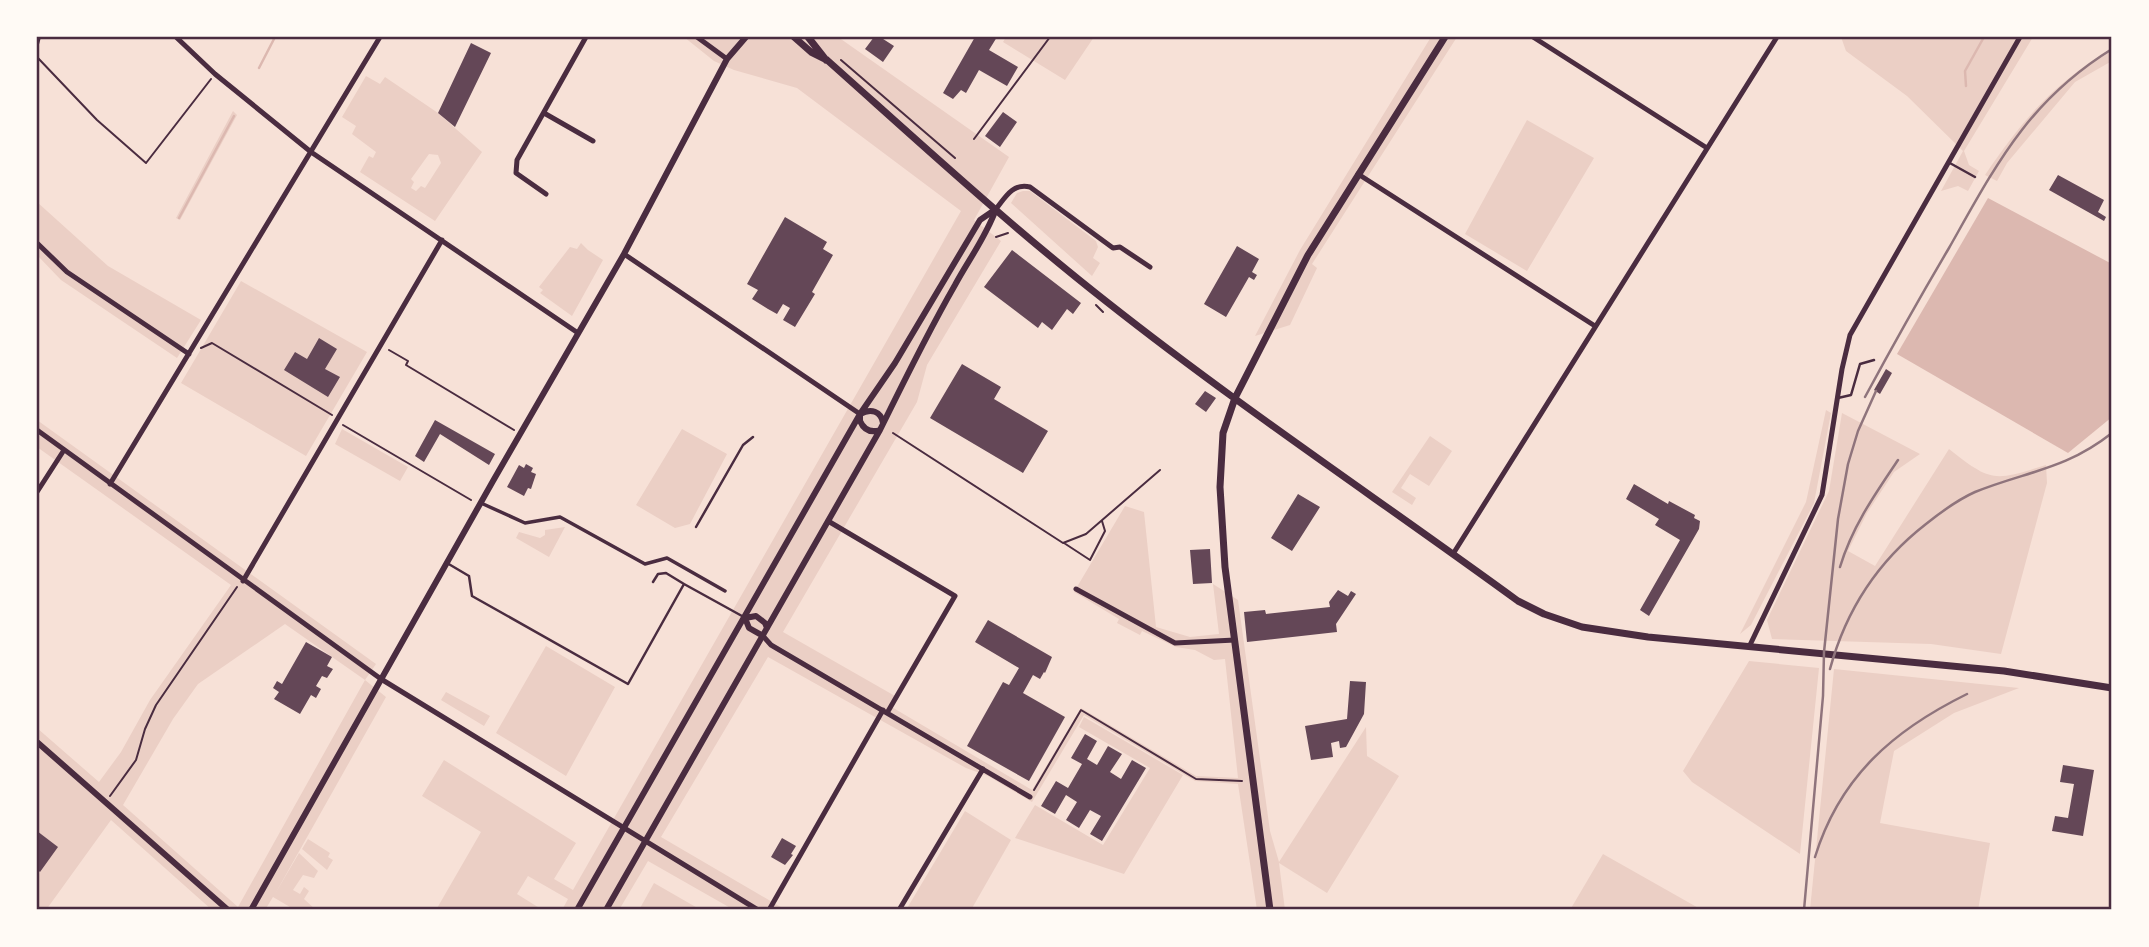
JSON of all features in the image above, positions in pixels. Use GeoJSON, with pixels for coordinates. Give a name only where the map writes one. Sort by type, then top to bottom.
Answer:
{"type":"FeatureCollection","features":[{"type":"Feature","properties":{"kind":"main road"},"geometry":{"type":"LineString","coordinates":[[794,37],[811,52],[827,60]]}},
{"type":"Feature","properties":{"kind":"main road"},"geometry":{"type":"LineString","coordinates":[[808,37],[827,60],[1104,300],[1235,398],[1518,601],[1544,614],[1582,627],[1648,637],[2004,671],[2112,688]]}},
{"type":"Feature","properties":{"kind":"main road"},"geometry":{"type":"LineString","coordinates":[[1270,910],[1225,566],[1220,487],[1223,433],[1235,398],[1308,255],[1445,37]]}},
{"type":"Feature","properties":{"kind":"street"},"geometry":{"type":"LineString","coordinates":[[176,37],[215,74],[311,152],[578,333]]}},
{"type":"Feature","properties":{"kind":"street"},"geometry":{"type":"LineString","coordinates":[[110,484],[380,37]]}},
{"type":"Feature","properties":{"kind":"street"},"geometry":{"type":"LineString","coordinates":[[546,194],[516,173],[515,167],[586,37]]}},
{"type":"Feature","properties":{"kind":"street"},"geometry":{"type":"LineString","coordinates":[[697,37],[727,59]]}},
{"type":"Feature","properties":{"kind":"street"},"geometry":{"type":"LineString","coordinates":[[251,910],[624,254],[727,59],[746,37]]}},
{"type":"Feature","properties":{"kind":"street"},"geometry":{"type":"LineString","coordinates":[[1533,37],[1707,148]]}},
{"type":"Feature","properties":{"kind":"street"},"geometry":{"type":"LineString","coordinates":[[1453,554],[1777,37]]}},
{"type":"Feature","properties":{"kind":"street"},"geometry":{"type":"LineString","coordinates":[[1749,647],[1822,495],[1850,335],[2020,37]]}},
{"type":"Feature","properties":{"kind":"street"},"geometry":{"type":"LineString","coordinates":[[544,113],[593,141]]}},
{"type":"Feature","properties":{"kind":"street"},"geometry":{"type":"LineString","coordinates":[[1358,173],[1595,326]]}},
{"type":"Feature","properties":{"kind":"street"},"geometry":{"type":"LineString","coordinates":[[577,910],[860,414],[902,351],[980,220],[996,209],[1015,187],[1030,187],[1113,248],[1120,247],[1150,267]]}},
{"type":"Feature","properties":{"kind":"street"},"geometry":{"type":"LineString","coordinates":[[607,910],[882,426],[908,370],[955,284],[988,231],[996,209]]}},
{"type":"Feature","properties":{"kind":"street"},"geometry":{"type":"LineString","coordinates":[[243,581],[442,240]]}},
{"type":"Feature","properties":{"kind":"street"},"geometry":{"type":"LineString","coordinates":[[37,243],[67,272],[189,354]]}},
{"type":"Feature","properties":{"kind":"street"},"geometry":{"type":"LineString","coordinates":[[624,254],[860,414]]}},
{"type":"Feature","properties":{"kind":"street"},"geometry":{"type":"LineString","coordinates":[[860,414],[872,410],[879,414],[882,426]]}},
{"type":"Feature","properties":{"kind":"street"},"geometry":{"type":"LineString","coordinates":[[860,414],[860,421],[866,429],[874,432],[882,426]]}},
{"type":"Feature","properties":{"kind":"street"},"geometry":{"type":"LineString","coordinates":[[37,430],[381,679],[758,910]]}},
{"type":"Feature","properties":{"kind":"street"},"geometry":{"type":"LineString","coordinates":[[37,492],[64,450]]}},
{"type":"Feature","properties":{"kind":"street"},"geometry":{"type":"LineString","coordinates":[[481,503],[525,523],[560,517],[645,564],[667,558],[725,591]]}},
{"type":"Feature","properties":{"kind":"street"},"geometry":{"type":"LineString","coordinates":[[769,910],[955,596],[828,521]]}},
{"type":"Feature","properties":{"kind":"street"},"geometry":{"type":"LineString","coordinates":[[1076,589],[1175,643],[1235,640]]}},
{"type":"Feature","properties":{"kind":"street"},"geometry":{"type":"LineString","coordinates":[[744,618],[756,616],[762,619],[771,645],[1030,797]]}},
{"type":"Feature","properties":{"kind":"street"},"geometry":{"type":"LineString","coordinates":[[744,618],[749,628],[765,632]]}},
{"type":"Feature","properties":{"kind":"street"},"geometry":{"type":"LineString","coordinates":[[37,742],[228,910]]}},
{"type":"Feature","properties":{"kind":"street"},"geometry":{"type":"LineString","coordinates":[[899,910],[983,769]]}},
{"type":"Feature","properties":{"kind":"lane"},"geometry":{"type":"LineString","coordinates":[[1948,163],[1975,177]]}},
{"type":"Feature","properties":{"kind":"lane"},"geometry":{"type":"LineString","coordinates":[[1838,398],[1851,395],[1860,364],[1874,360]]}},
{"type":"Feature","properties":{"kind":"lane"},"geometry":{"type":"LineString","coordinates":[[696,527],[743,445],[752,437]]}},
{"type":"Feature","properties":{"kind":"lane"},"geometry":{"type":"LineString","coordinates":[[447,563],[470,576],[472,596],[628,684],[684,584]]}},
{"type":"Feature","properties":{"kind":"lane"},"geometry":{"type":"LineString","coordinates":[[653,582],[658,574],[666,573],[744,618]]}},
{"type":"Feature","properties":{"kind":"path"},"geometry":{"type":"LineString","coordinates":[[37,48],[40,37]]}},
{"type":"Feature","properties":{"kind":"path"},"geometry":{"type":"LineString","coordinates":[[974,139],[1050,37]]}},
{"type":"Feature","properties":{"kind":"path"},"geometry":{"type":"LineString","coordinates":[[835,54],[955,158]]}},
{"type":"Feature","properties":{"kind":"path"},"geometry":{"type":"LineString","coordinates":[[37,57],[97,120],[146,163],[215,74]]}},
{"type":"Feature","properties":{"kind":"path"},"geometry":{"type":"LineString","coordinates":[[194,345],[201,348],[212,343],[469,499],[481,503]]}},
{"type":"Feature","properties":{"kind":"path"},"geometry":{"type":"LineString","coordinates":[[381,344],[408,361],[406,365],[521,434]]}},
{"type":"Feature","properties":{"kind":"path"},"geometry":{"type":"LineString","coordinates":[[893,433],[1090,560],[1105,531],[1102,521]]}},
{"type":"Feature","properties":{"kind":"path"},"geometry":{"type":"LineString","coordinates":[[1063,543],[1086,534],[1160,470]]}},
{"type":"Feature","properties":{"kind":"path"},"geometry":{"type":"LineString","coordinates":[[105,802],[136,760],[145,729],[156,705],[234,590],[243,581]]}},
{"type":"Feature","properties":{"kind":"path"},"geometry":{"type":"LineString","coordinates":[[1030,797],[1081,710],[1196,779],[1241,781]]}},
{"type":"Feature","properties":{"kind":"shaded area"},"geometry":{"type":"Polygon","coordinates":[[[684,37],[838,37],[1009,157],[974,220],[1001,241],[927,365],[917,402],[783,632],[895,696],[890,706],[1032,790],[1081,708],[1196,776],[1238,778],[1225,659],[1214,660],[1195,650],[1176,647],[1142,631],[1140,635],[1117,623],[1119,619],[1074,592],[1125,506],[1144,512],[1156,627],[1190,637],[1219,634],[1213,584],[1238,600],[1270,831],[1279,862],[1366,727],[1367,756],[1399,776],[1327,893],[1279,863],[1285,910],[1257,910],[1238,784],[1195,781],[1084,715],[1032,802],[768,657],[661,837],[786,910],[734,910],[648,861],[619,910],[562,910],[568,899],[528,876],[517,894],[540,910],[436,910],[481,832],[422,796],[444,760],[576,843],[554,879],[573,890],[961,211],[797,88],[734,70],[714,61],[684,37]]]}},
{"type":"Feature","properties":{"kind":"shaded area"},"geometry":{"type":"Polygon","coordinates":[[[1006,37],[1094,37],[1065,80],[1003,42],[1006,37]]]}},
{"type":"Feature","properties":{"kind":"shaded area"},"geometry":{"type":"Polygon","coordinates":[[[1431,37],[1457,37],[1312,264],[1317,268],[1290,325],[1255,336],[1300,250],[1431,37]]]}},
{"type":"Feature","properties":{"kind":"shaded area"},"geometry":{"type":"Polygon","coordinates":[[[1841,37],[2033,37],[1964,151],[1969,165],[1979,171],[1968,191],[1958,186],[1941,191],[1963,151],[1907,96],[1846,51],[1841,37]]]}},
{"type":"Feature","properties":{"kind":"shaded area"},"geometry":{"type":"Polygon","coordinates":[[[2112,48],[2112,61],[2075,82],[2007,163],[1997,181],[1985,175],[2027,119],[2056,89],[2112,48]]]}},
{"type":"Feature","properties":{"kind":"shaded area"},"geometry":{"type":"Polygon","coordinates":[[[366,76],[380,84],[385,77],[438,113],[482,152],[435,221],[360,172],[369,156],[373,158],[376,152],[352,134],[356,126],[342,117],[366,76]],[[429,154],[411,179],[414,182],[411,188],[416,191],[421,186],[425,188],[441,163],[438,155],[429,154]]]}},
{"type":"Feature","properties":{"kind":"shaded area"},"geometry":{"type":"Polygon","coordinates":[[[233,111],[237,115],[180,220],[176,218],[233,111]]]}},
{"type":"Feature","properties":{"kind":"shaded area"},"geometry":{"type":"Polygon","coordinates":[[[1527,120],[1594,158],[1527,271],[1465,234],[1527,120]]]}},
{"type":"Feature","properties":{"kind":"shaded area"},"geometry":{"type":"Polygon","coordinates":[[[1030,191],[1096,241],[1098,247],[1093,258],[1100,263],[1092,276],[1011,203],[1017,193],[1030,191]]]}},
{"type":"Feature","properties":{"kind":"shaded area"},"geometry":{"type":"Polygon","coordinates":[[[1988,198],[2112,264],[2112,417],[2068,453],[1897,354],[1988,198]]]}},
{"type":"Feature","properties":{"kind":"shaded area"},"geometry":{"type":"Polygon","coordinates":[[[37,202],[108,266],[201,320],[177,358],[61,280],[37,255],[37,202]]]}},
{"type":"Feature","properties":{"kind":"shaded area"},"geometry":{"type":"Polygon","coordinates":[[[581,243],[603,260],[572,316],[540,293],[543,290],[539,287],[570,247],[577,249],[581,243]]]}},
{"type":"Feature","properties":{"kind":"shaded area"},"geometry":{"type":"Polygon","coordinates":[[[241,281],[367,352],[306,456],[181,383],[241,281]]]}},
{"type":"Feature","properties":{"kind":"shaded area"},"geometry":{"type":"Polygon","coordinates":[[[1826,410],[1831,413],[1814,503],[1751,625],[1740,634],[1806,502],[1826,410]]]}},
{"type":"Feature","properties":{"kind":"shaded area"},"geometry":{"type":"Polygon","coordinates":[[[1842,413],[1920,454],[1894,472],[1867,513],[1848,551],[1875,566],[1949,449],[1975,468],[1994,476],[2015,474],[2046,465],[2047,483],[2001,654],[1931,644],[1772,639],[1767,620],[1829,491],[1842,413]]]}},
{"type":"Feature","properties":{"kind":"shaded area"},"geometry":{"type":"Polygon","coordinates":[[[37,420],[376,664],[365,680],[386,697],[275,894],[299,853],[318,871],[314,878],[303,875],[293,890],[300,894],[304,887],[309,891],[304,899],[316,910],[295,910],[273,897],[265,910],[212,910],[111,820],[46,910],[37,910],[37,728],[99,782],[121,752],[150,700],[231,585],[37,447],[37,420]],[[285,624],[198,684],[173,719],[123,805],[238,907],[365,680],[285,624]]]}},
{"type":"Feature","properties":{"kind":"shaded area"},"geometry":{"type":"Polygon","coordinates":[[[342,429],[408,467],[400,481],[335,444],[342,429]]]}},
{"type":"Feature","properties":{"kind":"shaded area"},"geometry":{"type":"Polygon","coordinates":[[[682,429],[727,454],[690,524],[675,528],[636,505],[682,429]]]}},
{"type":"Feature","properties":{"kind":"shaded area"},"geometry":{"type":"Polygon","coordinates":[[[1430,436],[1452,451],[1429,486],[1410,474],[1401,488],[1416,498],[1412,505],[1392,492],[1430,436]]]}},
{"type":"Feature","properties":{"kind":"shaded area"},"geometry":{"type":"Polygon","coordinates":[[[565,527],[549,557],[516,538],[519,532],[540,538],[545,535],[545,530],[565,527]]]}},
{"type":"Feature","properties":{"kind":"shaded area"},"geometry":{"type":"Polygon","coordinates":[[[546,646],[615,687],[566,776],[496,733],[546,646]]]}},
{"type":"Feature","properties":{"kind":"shaded area"},"geometry":{"type":"Polygon","coordinates":[[[1749,661],[1819,668],[1800,854],[1692,782],[1683,771],[1749,661]]]}},
{"type":"Feature","properties":{"kind":"shaded area"},"geometry":{"type":"Polygon","coordinates":[[[1834,669],[2019,688],[1954,713],[1894,751],[1880,823],[1990,843],[1978,910],[1810,910],[1834,669]]]}},
{"type":"Feature","properties":{"kind":"shaded area"},"geometry":{"type":"Polygon","coordinates":[[[446,692],[490,716],[484,726],[441,700],[446,692]]]}},
{"type":"Feature","properties":{"kind":"shaded area"},"geometry":{"type":"Polygon","coordinates":[[[1084,717],[1183,775],[1124,874],[1015,838],[1035,805],[1103,845],[1150,768],[1079,727],[1084,717]]]}},
{"type":"Feature","properties":{"kind":"shaded area"},"geometry":{"type":"Polygon","coordinates":[[[965,811],[1011,840],[971,910],[906,910],[965,811]]]}},
{"type":"Feature","properties":{"kind":"shaded area"},"geometry":{"type":"Polygon","coordinates":[[[308,839],[330,853],[328,857],[333,860],[327,870],[302,849],[308,839]]]}},
{"type":"Feature","properties":{"kind":"shaded area"},"geometry":{"type":"Polygon","coordinates":[[[1603,854],[1702,910],[1570,910],[1603,854]]]}},
{"type":"Feature","properties":{"kind":"shaded area"},"geometry":{"type":"Polygon","coordinates":[[[654,883],[701,910],[639,910],[654,883]]]}},
{"type":"Feature","properties":{"kind":"building"},"geometry":{"type":"Polygon","coordinates":[[[874,37],[880,37],[894,46],[883,62],[865,49],[874,37]]]}},
{"type":"Feature","properties":{"kind":"building"},"geometry":{"type":"Polygon","coordinates":[[[975,37],[997,37],[989,50],[1018,67],[1007,86],[979,70],[966,93],[961,90],[953,99],[943,93],[975,37]]]}},
{"type":"Feature","properties":{"kind":"building"},"geometry":{"type":"Polygon","coordinates":[[[471,43],[491,53],[455,127],[438,113],[471,43]]]}},
{"type":"Feature","properties":{"kind":"building"},"geometry":{"type":"Polygon","coordinates":[[[1003,112],[1017,122],[1000,147],[985,136],[1003,112]]]}},
{"type":"Feature","properties":{"kind":"building"},"geometry":{"type":"Polygon","coordinates":[[[2058,175],[2104,200],[2098,212],[2106,217],[2104,221],[2049,190],[2058,175]]]}},
{"type":"Feature","properties":{"kind":"building"},"geometry":{"type":"Polygon","coordinates":[[[785,217],[827,242],[823,249],[833,255],[812,292],[815,294],[795,327],[783,320],[790,308],[783,304],[777,314],[768,309],[752,299],[758,290],[747,284],[785,217]]]}},
{"type":"Feature","properties":{"kind":"building"},"geometry":{"type":"Polygon","coordinates":[[[1237,246],[1259,259],[1252,272],[1257,275],[1254,280],[1249,277],[1226,317],[1204,304],[1237,246]]]}},
{"type":"Feature","properties":{"kind":"building"},"geometry":{"type":"Polygon","coordinates":[[[1012,250],[1081,303],[1073,314],[1067,309],[1052,330],[1042,322],[1038,328],[984,287],[1012,250]]]}},
{"type":"Feature","properties":{"kind":"building"},"geometry":{"type":"Polygon","coordinates":[[[319,338],[337,349],[325,369],[340,377],[328,397],[284,370],[295,352],[307,359],[319,338]]]}},
{"type":"Feature","properties":{"kind":"building"},"geometry":{"type":"Polygon","coordinates":[[[962,364],[1001,387],[994,399],[1048,431],[1023,473],[930,418],[962,364]]]}},
{"type":"Feature","properties":{"kind":"building"},"geometry":{"type":"Polygon","coordinates":[[[1886,369],[1892,373],[1880,394],[1874,390],[1886,369]]]}},
{"type":"Feature","properties":{"kind":"building"},"geometry":{"type":"Polygon","coordinates":[[[1205,391],[1216,398],[1206,412],[1195,404],[1205,391]]]}},
{"type":"Feature","properties":{"kind":"building"},"geometry":{"type":"Polygon","coordinates":[[[435,420],[495,454],[489,465],[440,434],[424,462],[415,456],[435,420]]]}},
{"type":"Feature","properties":{"kind":"building"},"geometry":{"type":"Polygon","coordinates":[[[526,464],[533,468],[531,472],[536,474],[531,489],[528,488],[524,496],[507,487],[519,465],[524,468],[526,464]]]}},
{"type":"Feature","properties":{"kind":"building"},"geometry":{"type":"Polygon","coordinates":[[[1634,484],[1668,504],[1669,501],[1695,515],[1694,518],[1700,521],[1699,529],[1649,616],[1640,610],[1680,540],[1655,525],[1659,519],[1626,499],[1634,484]]]}},
{"type":"Feature","properties":{"kind":"building"},"geometry":{"type":"Polygon","coordinates":[[[1298,494],[1320,507],[1292,551],[1271,538],[1298,494]]]}},
{"type":"Feature","properties":{"kind":"building"},"geometry":{"type":"Polygon","coordinates":[[[1210,549],[1212,583],[1193,584],[1190,550],[1210,549]]]}},
{"type":"Feature","properties":{"kind":"building"},"geometry":{"type":"Polygon","coordinates":[[[1338,590],[1348,596],[1351,591],[1356,594],[1336,624],[1337,632],[1247,642],[1244,612],[1265,610],[1266,614],[1330,607],[1329,602],[1338,590]]]}},
{"type":"Feature","properties":{"kind":"building"},"geometry":{"type":"Polygon","coordinates":[[[988,620],[1052,657],[1045,673],[1040,679],[1033,675],[1023,693],[1065,717],[1029,781],[967,746],[1003,682],[1009,685],[1019,668],[975,642],[988,620]]]}},
{"type":"Feature","properties":{"kind":"building"},"geometry":{"type":"Polygon","coordinates":[[[306,642],[332,657],[327,666],[333,669],[327,678],[322,676],[316,686],[321,689],[316,698],[311,695],[300,714],[274,699],[279,692],[273,688],[277,681],[282,684],[306,642]]]}},
{"type":"Feature","properties":{"kind":"building"},"geometry":{"type":"Polygon","coordinates":[[[1350,681],[1366,682],[1364,714],[1346,747],[1340,748],[1339,741],[1331,743],[1333,757],[1311,760],[1305,726],[1347,719],[1350,681]]]}},
{"type":"Feature","properties":{"kind":"building"},"geometry":{"type":"Polygon","coordinates":[[[1085,734],[1097,741],[1087,759],[1097,765],[1108,746],[1122,754],[1110,772],[1121,779],[1132,760],[1146,768],[1102,841],[1090,834],[1101,816],[1090,810],[1079,828],[1066,820],[1077,802],[1066,795],[1055,814],[1041,806],[1056,781],[1068,788],[1082,764],[1071,758],[1085,734]]]}},
{"type":"Feature","properties":{"kind":"building"},"geometry":{"type":"Polygon","coordinates":[[[2063,765],[2094,770],[2083,836],[2052,831],[2055,816],[2068,818],[2074,784],[2060,782],[2063,765]]]}},
{"type":"Feature","properties":{"kind":"building"},"geometry":{"type":"Polygon","coordinates":[[[37,831],[58,847],[40,872],[37,869],[37,831]]]}},
{"type":"Feature","properties":{"kind":"building"},"geometry":{"type":"Polygon","coordinates":[[[782,838],[796,846],[785,865],[771,857],[782,838]]]}},
{"type":"Feature","properties":{"kind":"waterway"},"geometry":{"type":"LineString","coordinates":[[259,68],[275,37]]}},
{"type":"Feature","properties":{"kind":"waterway"},"geometry":{"type":"LineString","coordinates":[[1966,86],[1965,71],[1984,37]]}},
{"type":"Feature","properties":{"kind":"waterway"},"geometry":{"type":"LineString","coordinates":[[179,218],[234,116]]}},
{"type":"Feature","properties":{"kind":"railway"},"geometry":{"type":"LineString","coordinates":[[1865,397],[1999,162],[2036,113],[2058,90],[2112,49]]}},
{"type":"Feature","properties":{"kind":"railway"},"geometry":{"type":"LineString","coordinates":[[1804,910],[1823,696],[1824,652],[1838,519],[1848,464],[1858,431],[1876,391]]}},
{"type":"Feature","properties":{"kind":"railway"},"geometry":{"type":"LineString","coordinates":[[1830,669],[1854,607],[1878,571],[1908,539],[1949,506],[1968,495],[2062,462],[2112,433]]}},
{"type":"Feature","properties":{"kind":"railway"},"geometry":{"type":"LineString","coordinates":[[1840,567],[1858,525],[1898,460]]}},
{"type":"Feature","properties":{"kind":"railway"},"geometry":{"type":"LineString","coordinates":[[1815,857],[1839,802],[1873,759],[1916,723],[1967,694]]}}]}
